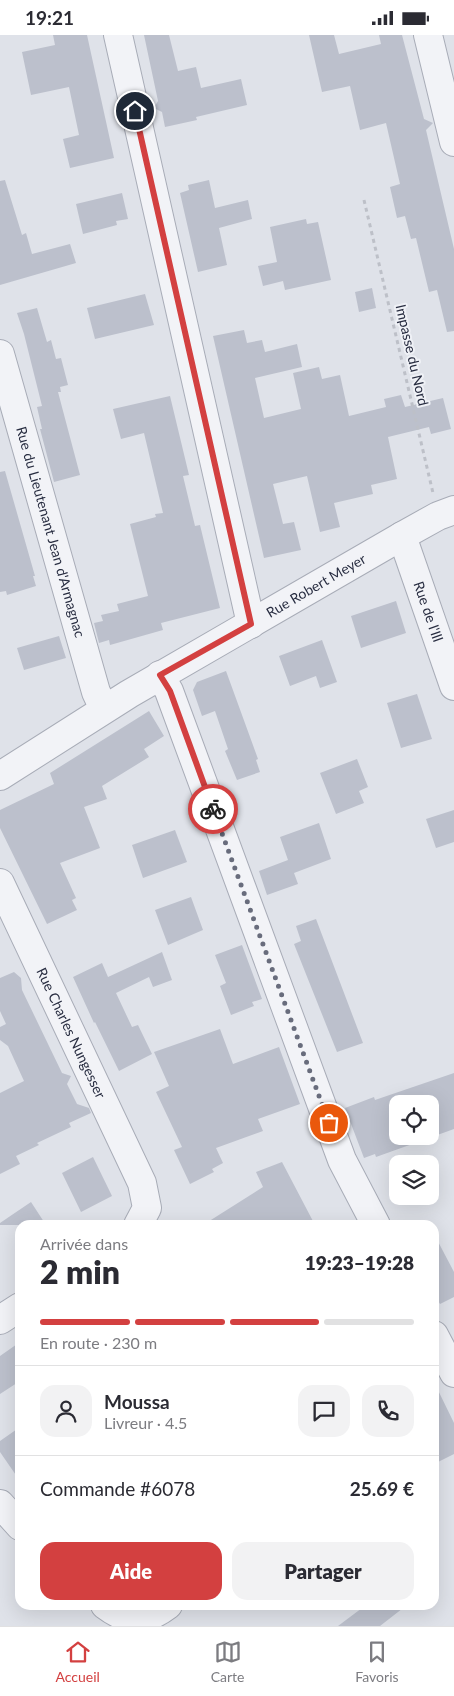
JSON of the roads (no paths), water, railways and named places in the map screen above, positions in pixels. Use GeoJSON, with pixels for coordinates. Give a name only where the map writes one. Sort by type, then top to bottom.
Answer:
{"type":"FeatureCollection","features":[{"type":"Feature","properties":{"kind":"street"},"geometry":{"type":"LineString","coordinates":[[118,35],[251,624]]}},
{"type":"Feature","properties":{"kind":"street"},"geometry":{"type":"LineString","coordinates":[[428,35],[454,142]]}},
{"type":"Feature","properties":{"kind":"street","name":"Rue du Lieutenant Jean d'Armagnac"},"geometry":{"type":"LineString","coordinates":[[0,355],[96,692],[104,709]]}},
{"type":"Feature","properties":{"kind":"street","name":"Rue Robert Meyer"},"geometry":{"type":"LineString","coordinates":[[0,776],[160,675],[402,536],[446,513]]}},
{"type":"Feature","properties":{"kind":"street","name":"Rue de l'Ill"},"geometry":{"type":"LineString","coordinates":[[402,536],[454,686]]}},
{"type":"Feature","properties":{"kind":"street"},"geometry":{"type":"LineString","coordinates":[[160,675],[170,691],[342,1160],[373,1220]]}},
{"type":"Feature","properties":{"kind":"street","name":"Rue Charles Nungesser"},"geometry":{"type":"LineString","coordinates":[[0,883],[142,1183],[147,1208],[141,1220]]}},
{"type":"Feature","properties":{"kind":"street"},"geometry":{"type":"LineString","coordinates":[[0,1320],[15,1310]]}},
{"type":"Feature","properties":{"kind":"street"},"geometry":{"type":"LineString","coordinates":[[439,1344],[454,1373]]}},
{"type":"Feature","properties":{"kind":"street"},"geometry":{"type":"LineString","coordinates":[[0,1504],[15,1520]]}},
{"type":"Feature","properties":{"kind":"street"},"geometry":{"type":"LineString","coordinates":[[112,1610],[118,1615],[137,1620],[157,1614],[162,1610]]}}]}
